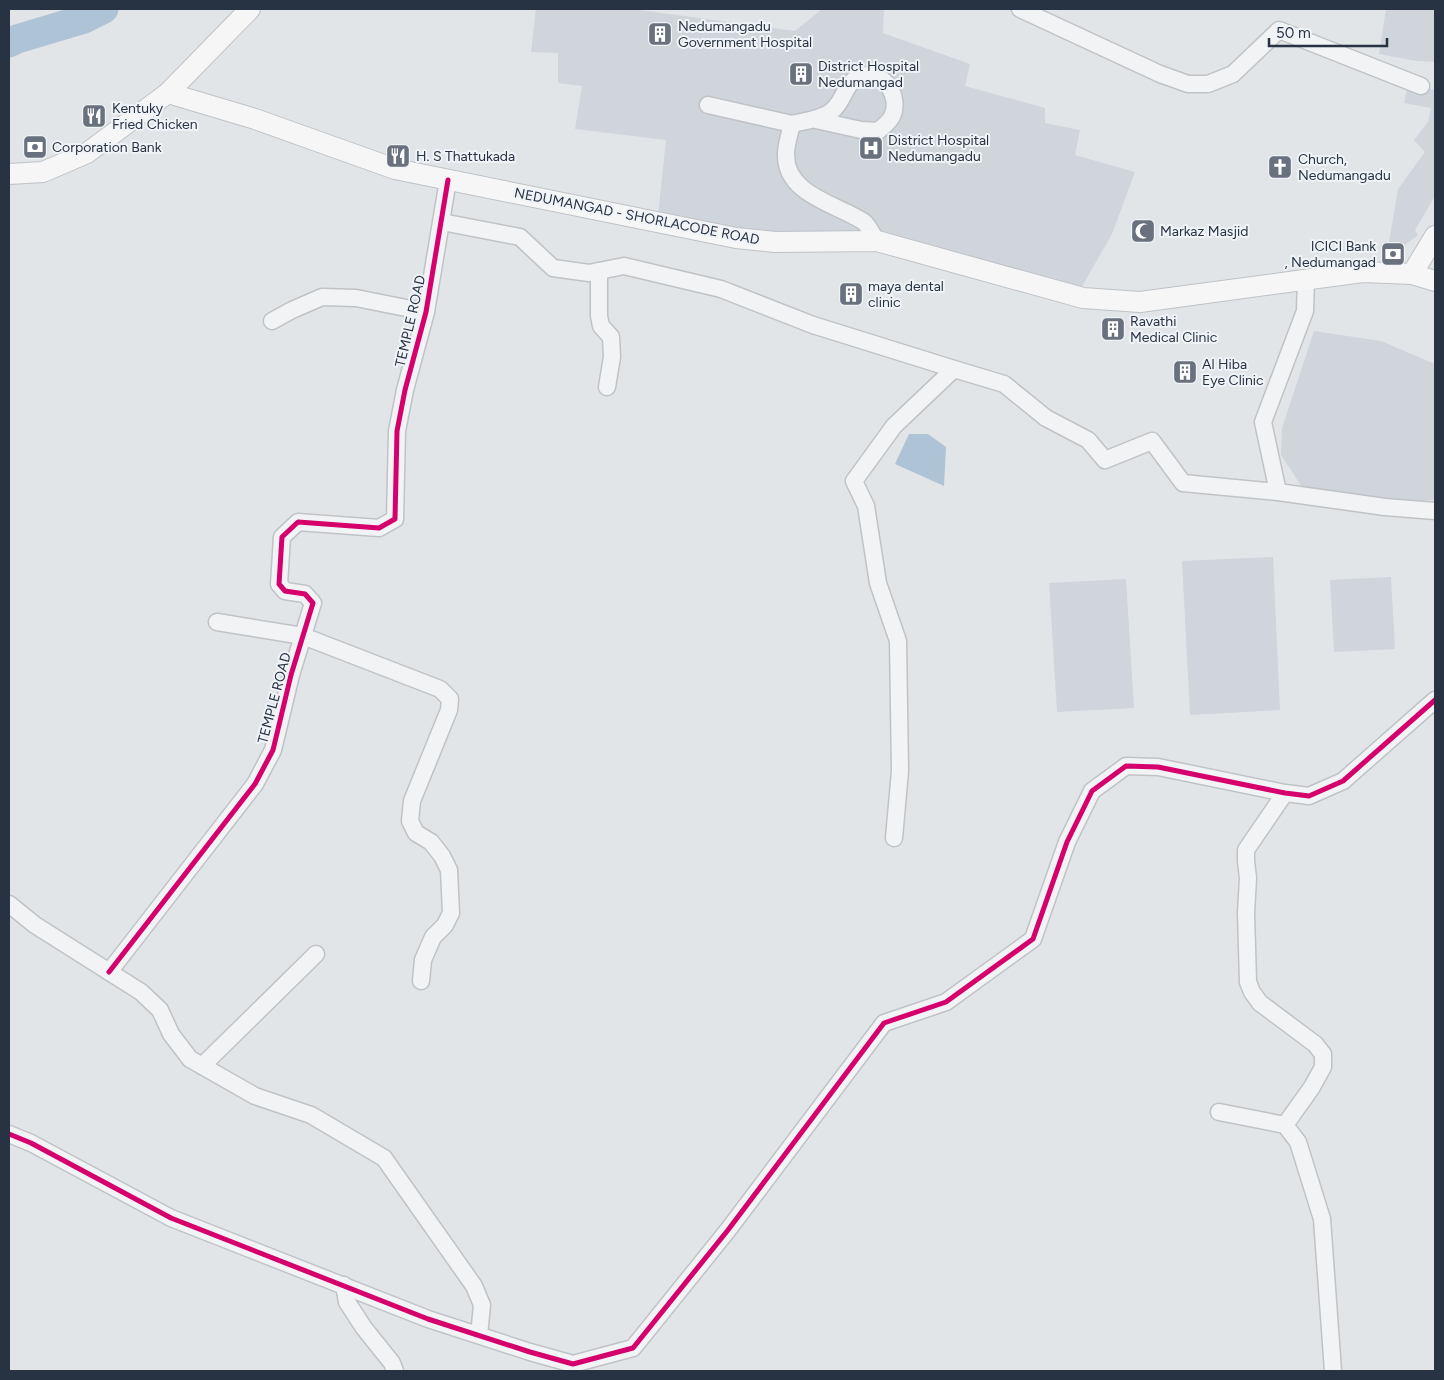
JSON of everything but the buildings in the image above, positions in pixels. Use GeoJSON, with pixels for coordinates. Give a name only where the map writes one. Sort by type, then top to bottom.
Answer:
{"type":"FeatureCollection","features":[{"type":"Feature","properties":{"kind":"main road"},"geometry":{"type":"LineString","coordinates":[[9,174],[43,172],[87,153],[168,93],[250,9]]}},
{"type":"Feature","properties":{"kind":"main road","name":"NEDUMANGAD - SHORLACODE ROAD"},"geometry":{"type":"LineString","coordinates":[[168,93],[255,119],[395,169],[736,238],[775,242],[877,241],[1084,298],[1140,302],[1363,272],[1412,274],[1435,281]]}},
{"type":"Feature","properties":{"kind":"main road"},"geometry":{"type":"LineString","coordinates":[[1412,274],[1435,236]]}},
{"type":"Feature","properties":{"kind":"street"},"geometry":{"type":"LineString","coordinates":[[1020,9],[1160,74],[1188,84],[1208,84],[1233,74],[1279,30],[1421,86]]}},
{"type":"Feature","properties":{"kind":"street"},"geometry":{"type":"LineString","coordinates":[[708,105],[792,124],[816,120],[831,112],[848,84],[858,76],[870,74],[881,78],[893,91],[895,104],[893,115],[886,125],[878,131],[861,130],[816,120]]}},
{"type":"Feature","properties":{"kind":"street"},"geometry":{"type":"LineString","coordinates":[[792,124],[786,154],[788,170],[800,187],[830,206],[865,223],[877,241]]}},
{"type":"Feature","properties":{"kind":"street","name":"TEMPLE ROAD"},"geometry":{"type":"LineString","coordinates":[[109,972],[255,784],[273,750],[291,675],[313,603],[305,594],[285,591],[279,584],[282,537],[298,522],[380,528],[395,519],[397,431],[405,390],[426,312],[448,180]]}},
{"type":"Feature","properties":{"kind":"street"},"geometry":{"type":"LineString","coordinates":[[442,222],[520,237],[554,268],[589,274],[624,266],[722,289],[812,325],[1004,384],[1046,418],[1088,440],[1105,460],[1152,441],[1183,483],[1278,492],[1385,508],[1435,511]]}},
{"type":"Feature","properties":{"kind":"street"},"geometry":{"type":"LineString","coordinates":[[599,271],[599,316],[601,326],[610,337],[612,357],[607,387]]}},
{"type":"Feature","properties":{"kind":"street"},"geometry":{"type":"LineString","coordinates":[[1278,492],[1263,422],[1305,311],[1306,280]]}},
{"type":"Feature","properties":{"kind":"street"},"geometry":{"type":"LineString","coordinates":[[272,321],[292,310],[322,298],[356,298],[426,312]]}},
{"type":"Feature","properties":{"kind":"street"},"geometry":{"type":"LineString","coordinates":[[894,838],[900,771],[898,641],[878,583],[866,506],[854,481],[894,426],[954,369]]}},
{"type":"Feature","properties":{"kind":"street"},"geometry":{"type":"LineString","coordinates":[[217,622],[303,636],[440,689],[450,700],[449,710],[412,801],[410,821],[416,833],[430,842],[442,856],[449,870],[451,913],[445,925],[433,937],[423,960],[421,981]]}},
{"type":"Feature","properties":{"kind":"street"},"geometry":{"type":"LineString","coordinates":[[9,1134],[32,1143],[171,1218],[428,1318],[574,1368],[633,1348],[728,1230],[884,1023],[946,1002],[1033,939],[1067,842],[1092,791],[1126,766],[1158,767],[1285,793],[1309,796],[1342,781],[1435,700]]}},
{"type":"Feature","properties":{"kind":"street"},"geometry":{"type":"LineString","coordinates":[[1285,793],[1246,850],[1248,878],[1246,913],[1248,982],[1260,1003],[1315,1044],[1323,1054],[1323,1067],[1312,1087],[1285,1125]]}},
{"type":"Feature","properties":{"kind":"street"},"geometry":{"type":"LineString","coordinates":[[9,904],[35,925],[141,992],[160,1010],[171,1034],[190,1059],[255,1096],[311,1115],[384,1158],[474,1286],[482,1305],[479,1335]]}},
{"type":"Feature","properties":{"kind":"street"},"geometry":{"type":"LineString","coordinates":[[202,1066],[316,954]]}},
{"type":"Feature","properties":{"kind":"street"},"geometry":{"type":"LineString","coordinates":[[1219,1112],[1285,1125],[1298,1142],[1322,1219],[1333,1371]]}},
{"type":"Feature","properties":{"kind":"street"},"geometry":{"type":"LineString","coordinates":[[344,1285],[347,1302],[364,1328],[392,1363],[395,1371]]}},
{"type":"Feature","properties":{"kind":"shaded area","name":"District Hospital Nedumangadu"},"geometry":{"type":"Polygon","coordinates":[[[536,9],[632,9],[795,31],[822,9],[884,9],[883,33],[970,64],[965,86],[1045,108],[1045,123],[1080,130],[1075,155],[1135,172],[1112,234],[1080,290],[991,267],[772,236],[658,216],[666,140],[575,129],[582,86],[558,83],[558,53],[531,52],[536,9]]]}},
{"type":"Feature","properties":{"kind":"shaded area"},"geometry":{"type":"Polygon","coordinates":[[[1386,9],[1435,9],[1435,62],[1416,61],[1379,54],[1386,9]]]}},
{"type":"Feature","properties":{"kind":"shaded area"},"geometry":{"type":"Polygon","coordinates":[[[1408,84],[1435,90],[1435,196],[1415,230],[1418,235],[1402,247],[1389,242],[1398,189],[1425,152],[1414,140],[1428,122],[1431,108],[1404,103],[1408,84]]]}},
{"type":"Feature","properties":{"kind":"shaded area"},"geometry":{"type":"Polygon","coordinates":[[[1314,331],[1381,341],[1435,364],[1435,500],[1403,501],[1302,487],[1281,455],[1282,428],[1314,331]]]}},
{"type":"Feature","properties":{"kind":"shaded area"},"geometry":{"type":"Polygon","coordinates":[[[1273,557],[1280,710],[1190,715],[1182,561],[1273,557]]]}},
{"type":"Feature","properties":{"kind":"shaded area"},"geometry":{"type":"Polygon","coordinates":[[[1391,577],[1395,649],[1334,652],[1330,580],[1391,577]]]}},
{"type":"Feature","properties":{"kind":"shaded area"},"geometry":{"type":"Polygon","coordinates":[[[1126,579],[1134,708],[1057,712],[1049,583],[1126,579]]]}},
{"type":"Feature","properties":{"kind":"water"},"geometry":{"type":"Polygon","coordinates":[[[909,434],[928,434],[946,447],[944,486],[895,464],[909,434]]]}},
{"type":"Feature","properties":{"kind":"waterway"},"geometry":{"type":"LineString","coordinates":[[9,43],[84,19],[104,9]]}},
{"type":"Feature","properties":{"kind":"cycle path"},"geometry":{"type":"LineString","coordinates":[[109,972],[255,784],[273,750],[291,675],[313,603],[305,594],[285,591],[279,584],[282,537],[298,522],[379,528],[395,519],[397,431],[405,390],[426,312],[448,180]]}},
{"type":"Feature","properties":{"kind":"cycle path"},"geometry":{"type":"LineString","coordinates":[[9,1134],[31,1143],[171,1218],[428,1319],[573,1364],[633,1348],[728,1230],[884,1023],[946,1002],[1033,939],[1067,842],[1092,791],[1126,766],[1158,767],[1285,793],[1309,796],[1343,781],[1435,700]]}},
{"type":"Feature","properties":{"kind":"place","name":"Nedumangadu Government Hospital"},"geometry":{"type":"Point","coordinates":[660,34]}},
{"type":"Feature","properties":{"kind":"place","name":"District Hospital Nedumangad"},"geometry":{"type":"Point","coordinates":[801,74]}},
{"type":"Feature","properties":{"kind":"place","name":"Kentuky Fried Chicken"},"geometry":{"type":"Point","coordinates":[94,116]}},
{"type":"Feature","properties":{"kind":"place","name":"Corporation Bank"},"geometry":{"type":"Point","coordinates":[35,147]}},
{"type":"Feature","properties":{"kind":"place","name":"District Hospital Nedumangadu"},"geometry":{"type":"Point","coordinates":[871,148]}},
{"type":"Feature","properties":{"kind":"place","name":"H. S Thattukada"},"geometry":{"type":"Point","coordinates":[398,156]}},
{"type":"Feature","properties":{"kind":"place","name":"Church, Nedumangadu"},"geometry":{"type":"Point","coordinates":[1280,167]}},
{"type":"Feature","properties":{"kind":"place","name":"Markaz Masjid"},"geometry":{"type":"Point","coordinates":[1143,231]}},
{"type":"Feature","properties":{"kind":"place","name":"ICICI Bank , Nedumangad"},"geometry":{"type":"Point","coordinates":[1393,254]}},
{"type":"Feature","properties":{"kind":"place","name":"maya dental clinic"},"geometry":{"type":"Point","coordinates":[851,294]}},
{"type":"Feature","properties":{"kind":"place","name":"Ravathi Medical Clinic"},"geometry":{"type":"Point","coordinates":[1113,329]}},
{"type":"Feature","properties":{"kind":"place","name":"Al Hiba Eye Clinic"},"geometry":{"type":"Point","coordinates":[1185,372]}}]}
